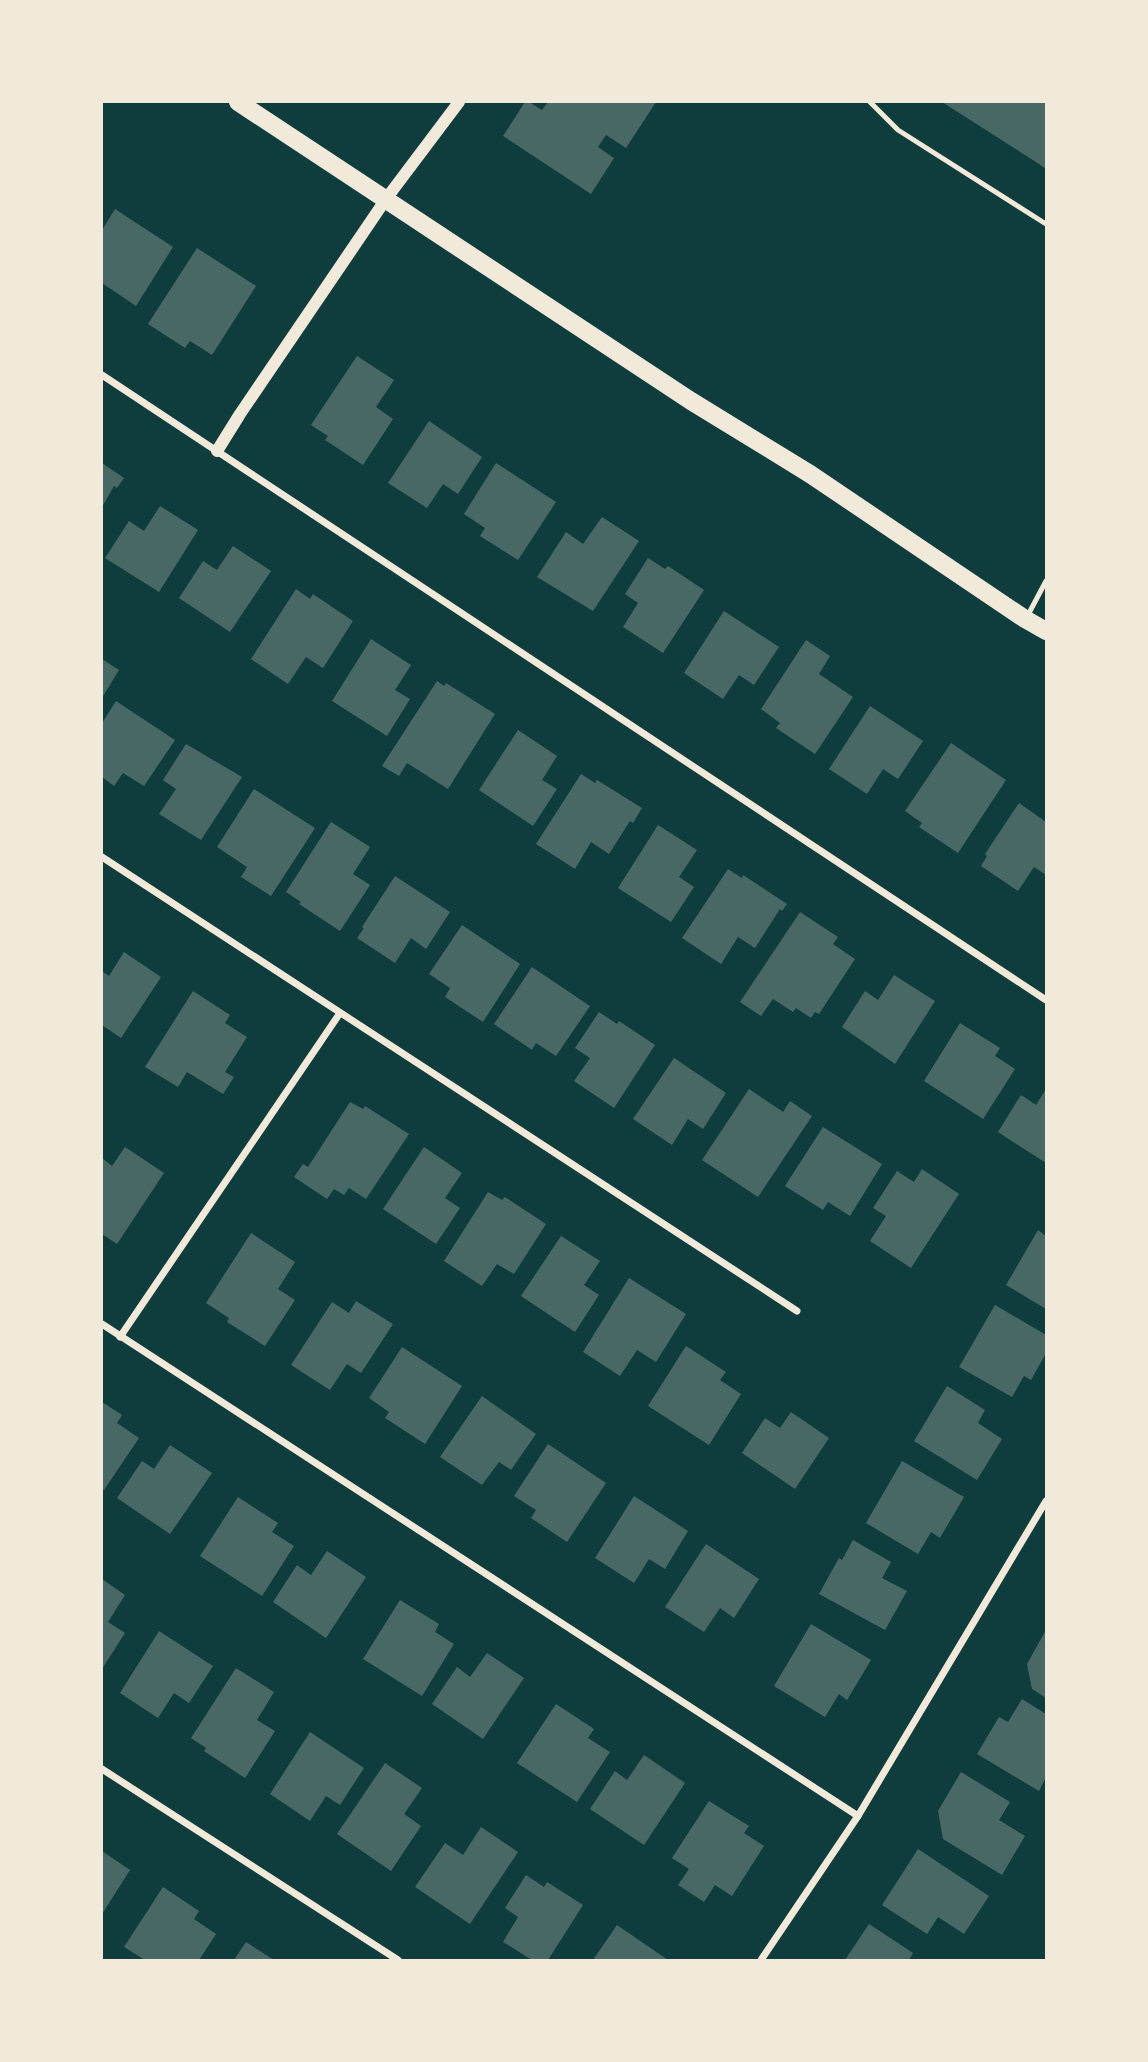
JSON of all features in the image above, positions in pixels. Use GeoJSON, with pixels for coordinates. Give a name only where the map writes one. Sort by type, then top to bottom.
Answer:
{"type":"FeatureCollection","features":[{"type":"Feature","properties":{"kind":"main road"},"geometry":{"type":"LineString","coordinates":[[238,102],[1046,631]]}},
{"type":"Feature","properties":{"kind":"street"},"geometry":{"type":"LineString","coordinates":[[217,452],[386,199],[459,102]]}},
{"type":"Feature","properties":{"kind":"street"},"geometry":{"type":"LineString","coordinates":[[102,375],[1046,1000]]}},
{"type":"Feature","properties":{"kind":"street"},"geometry":{"type":"LineString","coordinates":[[102,857],[797,1311]]}},
{"type":"Feature","properties":{"kind":"street"},"geometry":{"type":"LineString","coordinates":[[120,1336],[340,1013]]}},
{"type":"Feature","properties":{"kind":"street"},"geometry":{"type":"LineString","coordinates":[[102,1325],[858,1816]]}},
{"type":"Feature","properties":{"kind":"street"},"geometry":{"type":"LineString","coordinates":[[761,1961],[858,1816],[1046,1501]]}},
{"type":"Feature","properties":{"kind":"street"},"geometry":{"type":"LineString","coordinates":[[102,1769],[398,1961]]}},
{"type":"Feature","properties":{"kind":"lane"},"geometry":{"type":"LineString","coordinates":[[870,102],[898,130],[1046,224]]}},
{"type":"Feature","properties":{"kind":"lane"},"geometry":{"type":"LineString","coordinates":[[1025,619],[1046,581]]}},
{"type":"Feature","properties":{"kind":"building"},"geometry":{"type":"Polygon","coordinates":[[[525,102],[542,110],[548,102],[656,102],[626,148],[606,135],[598,147],[614,158],[591,194],[503,136],[525,102]]]}},
{"type":"Feature","properties":{"kind":"building"},"geometry":{"type":"Polygon","coordinates":[[[942,102],[1046,102],[1046,169],[1039,164],[942,102]]]}},
{"type":"Feature","properties":{"kind":"building"},"geometry":{"type":"Polygon","coordinates":[[[115,209],[173,247],[136,306],[102,283],[102,230],[115,209]]]}},
{"type":"Feature","properties":{"kind":"building"},"geometry":{"type":"Polygon","coordinates":[[[197,248],[256,286],[212,355],[190,341],[185,348],[148,324],[197,248]]]}},
{"type":"Feature","properties":{"kind":"building"},"geometry":{"type":"Polygon","coordinates":[[[357,356],[394,380],[376,407],[393,419],[363,465],[325,440],[328,436],[311,425],[357,356]]]}},
{"type":"Feature","properties":{"kind":"building"},"geometry":{"type":"Polygon","coordinates":[[[429,421],[482,457],[458,494],[443,484],[427,508],[388,483],[429,421]]]}},
{"type":"Feature","properties":{"kind":"building"},"geometry":{"type":"Polygon","coordinates":[[[102,463],[124,478],[117,488],[114,486],[102,507],[102,463]]]}},
{"type":"Feature","properties":{"kind":"building"},"geometry":{"type":"Polygon","coordinates":[[[496,463],[556,502],[518,560],[480,536],[485,528],[464,514],[496,463]]]}},
{"type":"Feature","properties":{"kind":"building"},"geometry":{"type":"Polygon","coordinates":[[[160,506],[198,530],[159,592],[105,558],[129,521],[144,531],[160,506]]]}},
{"type":"Feature","properties":{"kind":"building"},"geometry":{"type":"Polygon","coordinates":[[[602,517],[639,541],[593,611],[537,577],[566,532],[583,544],[602,517]]]}},
{"type":"Feature","properties":{"kind":"building"},"geometry":{"type":"Polygon","coordinates":[[[233,546],[271,571],[230,632],[179,598],[203,561],[217,570],[233,546]]]}},
{"type":"Feature","properties":{"kind":"building"},"geometry":{"type":"Polygon","coordinates":[[[648,558],[665,569],[668,566],[704,590],[663,653],[623,627],[638,603],[625,594],[648,558]]]}},
{"type":"Feature","properties":{"kind":"building"},"geometry":{"type":"Polygon","coordinates":[[[296,589],[310,599],[313,594],[353,621],[323,668],[306,657],[288,684],[251,659],[296,589]]]}},
{"type":"Feature","properties":{"kind":"building"},"geometry":{"type":"Polygon","coordinates":[[[724,611],[779,647],[754,685],[739,675],[723,699],[684,673],[724,611]]]}},
{"type":"Feature","properties":{"kind":"building"},"geometry":{"type":"Polygon","coordinates":[[[371,639],[411,665],[395,690],[410,699],[387,736],[332,701],[371,639]]]}},
{"type":"Feature","properties":{"kind":"building"},"geometry":{"type":"Polygon","coordinates":[[[806,640],[830,656],[819,674],[853,697],[815,754],[776,728],[780,723],[761,709],[806,640]]]}},
{"type":"Feature","properties":{"kind":"building"},"geometry":{"type":"Polygon","coordinates":[[[102,659],[119,670],[102,698],[102,659]]]}},
{"type":"Feature","properties":{"kind":"building"},"geometry":{"type":"Polygon","coordinates":[[[437,681],[444,686],[446,683],[495,714],[448,789],[407,763],[399,776],[382,766],[437,681]]]}},
{"type":"Feature","properties":{"kind":"building"},"geometry":{"type":"Polygon","coordinates":[[[116,701],[175,740],[144,786],[123,773],[114,786],[102,777],[102,723],[116,701]]]}},
{"type":"Feature","properties":{"kind":"building"},"geometry":{"type":"Polygon","coordinates":[[[870,706],[923,741],[898,779],[883,769],[867,794],[829,769],[870,706]]]}},
{"type":"Feature","properties":{"kind":"building"},"geometry":{"type":"Polygon","coordinates":[[[518,730],[557,756],[542,780],[557,789],[533,826],[479,790],[518,730]]]}},
{"type":"Feature","properties":{"kind":"building"},"geometry":{"type":"Polygon","coordinates":[[[951,743],[1006,780],[958,853],[919,827],[922,823],[905,811],[951,743]]]}},
{"type":"Feature","properties":{"kind":"building"},"geometry":{"type":"Polygon","coordinates":[[[186,744],[242,777],[201,840],[159,814],[176,789],[163,780],[186,744]]]}},
{"type":"Feature","properties":{"kind":"building"},"geometry":{"type":"Polygon","coordinates":[[[581,774],[595,783],[597,780],[642,808],[633,823],[630,821],[609,854],[591,842],[575,869],[536,844],[581,774]]]}},
{"type":"Feature","properties":{"kind":"building"},"geometry":{"type":"Polygon","coordinates":[[[254,789],[315,828],[271,896],[241,877],[247,867],[217,847],[254,789]]]}},
{"type":"Feature","properties":{"kind":"building"},"geometry":{"type":"Polygon","coordinates":[[[1019,803],[1046,822],[1046,875],[1034,867],[1018,891],[981,866],[987,856],[985,854],[1019,803]]]}},
{"type":"Feature","properties":{"kind":"building"},"geometry":{"type":"Polygon","coordinates":[[[331,822],[370,847],[353,874],[370,885],[340,931],[299,904],[301,902],[286,892],[331,822]]]}},
{"type":"Feature","properties":{"kind":"building"},"geometry":{"type":"Polygon","coordinates":[[[658,825],[697,850],[679,877],[694,887],[671,922],[618,888],[658,825]]]}},
{"type":"Feature","properties":{"kind":"building"},"geometry":{"type":"Polygon","coordinates":[[[728,869],[742,878],[743,875],[787,904],[782,911],[780,909],[755,948],[738,937],[721,964],[682,938],[728,869]]]}},
{"type":"Feature","properties":{"kind":"building"},"geometry":{"type":"Polygon","coordinates":[[[395,876],[450,912],[426,949],[411,938],[395,963],[357,938],[395,876]]]}},
{"type":"Feature","properties":{"kind":"building"},"geometry":{"type":"Polygon","coordinates":[[[800,912],[838,937],[833,944],[855,959],[819,1014],[815,1012],[811,1018],[796,1008],[793,1012],[773,999],[761,1016],[740,1002],[800,912]]]}},
{"type":"Feature","properties":{"kind":"building"},"geometry":{"type":"Polygon","coordinates":[[[462,925],[520,964],[483,1022],[445,997],[450,988],[429,974],[462,925]]]}},
{"type":"Feature","properties":{"kind":"building"},"geometry":{"type":"Polygon","coordinates":[[[124,952],[161,977],[121,1038],[102,1025],[102,971],[109,976],[124,952]]]}},
{"type":"Feature","properties":{"kind":"building"},"geometry":{"type":"Polygon","coordinates":[[[532,967],[590,1006],[556,1056],[536,1043],[532,1050],[494,1024],[532,967]]]}},
{"type":"Feature","properties":{"kind":"building"},"geometry":{"type":"Polygon","coordinates":[[[894,975],[935,1001],[895,1064],[842,1027],[865,991],[878,1000],[894,975]]]}},
{"type":"Feature","properties":{"kind":"building"},"geometry":{"type":"Polygon","coordinates":[[[193,991],[230,1015],[225,1023],[247,1037],[225,1072],[234,1077],[223,1094],[187,1072],[178,1087],[145,1067],[193,991]]]}},
{"type":"Feature","properties":{"kind":"building"},"geometry":{"type":"Polygon","coordinates":[[[599,1012],[617,1024],[619,1021],[655,1045],[614,1108],[574,1081],[590,1058],[575,1048],[599,1012]]]}},
{"type":"Feature","properties":{"kind":"building"},"geometry":{"type":"Polygon","coordinates":[[[960,1023],[1000,1048],[995,1056],[1015,1069],[983,1119],[924,1081],[960,1023]]]}},
{"type":"Feature","properties":{"kind":"building"},"geometry":{"type":"Polygon","coordinates":[[[674,1058],[726,1093],[703,1129],[688,1119],[672,1145],[633,1119],[674,1058]]]}},
{"type":"Feature","properties":{"kind":"building"},"geometry":{"type":"Polygon","coordinates":[[[749,1089],[783,1112],[790,1101],[812,1116],[758,1197],[702,1160],[749,1089]]]}},
{"type":"Feature","properties":{"kind":"building"},"geometry":{"type":"Polygon","coordinates":[[[1046,1089],[1046,1163],[998,1132],[1021,1095],[1036,1105],[1046,1089]]]}},
{"type":"Feature","properties":{"kind":"building"},"geometry":{"type":"Polygon","coordinates":[[[350,1102],[363,1109],[365,1106],[409,1134],[366,1199],[349,1188],[344,1195],[334,1189],[327,1199],[294,1177],[303,1164],[308,1167],[350,1102]]]}},
{"type":"Feature","properties":{"kind":"building"},"geometry":{"type":"Polygon","coordinates":[[[823,1127],[882,1164],[850,1216],[828,1202],[823,1210],[785,1186],[823,1127]]]}},
{"type":"Feature","properties":{"kind":"building"},"geometry":{"type":"Polygon","coordinates":[[[125,1147],[164,1173],[117,1244],[102,1234],[102,1158],[112,1166],[125,1147]]]}},
{"type":"Feature","properties":{"kind":"building"},"geometry":{"type":"Polygon","coordinates":[[[424,1147],[462,1173],[445,1198],[460,1208],[436,1244],[383,1209],[424,1147]]]}},
{"type":"Feature","properties":{"kind":"building"},"geometry":{"type":"Polygon","coordinates":[[[922,1169],[959,1194],[911,1268],[870,1241],[886,1216],[873,1208],[897,1171],[914,1182],[922,1169]]]}},
{"type":"Feature","properties":{"kind":"building"},"geometry":{"type":"Polygon","coordinates":[[[488,1192],[502,1200],[505,1197],[546,1224],[514,1274],[497,1264],[482,1286],[444,1261],[488,1192]]]}},
{"type":"Feature","properties":{"kind":"building"},"geometry":{"type":"Polygon","coordinates":[[[1038,1230],[1046,1236],[1046,1309],[1006,1285],[1038,1230]]]}},
{"type":"Feature","properties":{"kind":"building"},"geometry":{"type":"Polygon","coordinates":[[[251,1233],[295,1262],[278,1289],[295,1300],[265,1346],[227,1322],[229,1318],[206,1303],[251,1233]]]}},
{"type":"Feature","properties":{"kind":"building"},"geometry":{"type":"Polygon","coordinates":[[[561,1236],[600,1261],[584,1285],[599,1295],[575,1332],[521,1296],[561,1236]]]}},
{"type":"Feature","properties":{"kind":"building"},"geometry":{"type":"Polygon","coordinates":[[[629,1278],[686,1314],[656,1362],[637,1350],[620,1376],[583,1352],[629,1278]]]}},
{"type":"Feature","properties":{"kind":"building"},"geometry":{"type":"Polygon","coordinates":[[[356,1301],[393,1324],[361,1373],[347,1364],[330,1390],[291,1365],[332,1302],[349,1313],[356,1301]]]}},
{"type":"Feature","properties":{"kind":"building"},"geometry":{"type":"Polygon","coordinates":[[[995,1305],[1046,1335],[1046,1353],[1031,1380],[1024,1376],[1012,1397],[959,1367],[995,1305]]]}},
{"type":"Feature","properties":{"kind":"building"},"geometry":{"type":"Polygon","coordinates":[[[686,1346],[726,1372],[720,1380],[741,1394],[709,1445],[648,1406],[686,1346]]]}},
{"type":"Feature","properties":{"kind":"building"},"geometry":{"type":"Polygon","coordinates":[[[402,1347],[462,1386],[425,1444],[385,1418],[389,1412],[369,1398],[402,1347]]]}},
{"type":"Feature","properties":{"kind":"building"},"geometry":{"type":"Polygon","coordinates":[[[947,1386],[985,1410],[978,1423],[1002,1439],[977,1480],[914,1441],[947,1386]]]}},
{"type":"Feature","properties":{"kind":"building"},"geometry":{"type":"Polygon","coordinates":[[[482,1396],[536,1434],[511,1470],[499,1462],[482,1485],[440,1457],[482,1396]]]}},
{"type":"Feature","properties":{"kind":"building"},"geometry":{"type":"Polygon","coordinates":[[[102,1402],[122,1415],[117,1423],[139,1438],[104,1490],[102,1488],[102,1402]]]}},
{"type":"Feature","properties":{"kind":"building"},"geometry":{"type":"Polygon","coordinates":[[[791,1412],[829,1438],[795,1489],[742,1453],[765,1418],[780,1428],[791,1412]]]}},
{"type":"Feature","properties":{"kind":"building"},"geometry":{"type":"Polygon","coordinates":[[[548,1444],[606,1483],[567,1542],[531,1518],[536,1510],[514,1496],[548,1444]]]}},
{"type":"Feature","properties":{"kind":"building"},"geometry":{"type":"Polygon","coordinates":[[[170,1445],[212,1473],[170,1534],[117,1498],[142,1461],[154,1469],[170,1445]]]}},
{"type":"Feature","properties":{"kind":"building"},"geometry":{"type":"Polygon","coordinates":[[[902,1461],[964,1497],[940,1538],[931,1532],[918,1554],[866,1523],[902,1461]]]}},
{"type":"Feature","properties":{"kind":"building"},"geometry":{"type":"Polygon","coordinates":[[[634,1496],[688,1531],[665,1569],[649,1559],[634,1583],[595,1558],[634,1496]]]}},
{"type":"Feature","properties":{"kind":"building"},"geometry":{"type":"Polygon","coordinates":[[[238,1497],[278,1523],[272,1532],[294,1546],[262,1596],[200,1556],[238,1497]]]}},
{"type":"Feature","properties":{"kind":"building"},"geometry":{"type":"Polygon","coordinates":[[[853,1540],[891,1562],[882,1578],[907,1591],[885,1630],[819,1594],[839,1558],[842,1560],[853,1540]]]}},
{"type":"Feature","properties":{"kind":"building"},"geometry":{"type":"Polygon","coordinates":[[[706,1544],[759,1579],[734,1618],[720,1608],[704,1632],[665,1607],[706,1544]]]}},
{"type":"Feature","properties":{"kind":"building"},"geometry":{"type":"Polygon","coordinates":[[[327,1551],[366,1577],[326,1638],[273,1602],[297,1565],[311,1575],[327,1551]]]}},
{"type":"Feature","properties":{"kind":"building"},"geometry":{"type":"Polygon","coordinates":[[[102,1579],[125,1595],[108,1622],[125,1633],[102,1669],[102,1579]]]}},
{"type":"Feature","properties":{"kind":"building"},"geometry":{"type":"Polygon","coordinates":[[[400,1600],[439,1624],[435,1632],[454,1644],[422,1696],[363,1659],[400,1600]]]}},
{"type":"Feature","properties":{"kind":"building"},"geometry":{"type":"Polygon","coordinates":[[[811,1624],[871,1660],[847,1700],[839,1694],[825,1717],[774,1686],[811,1624]]]}},
{"type":"Feature","properties":{"kind":"building"},"geometry":{"type":"Polygon","coordinates":[[[1046,1630],[1046,1698],[1032,1689],[1027,1664],[1046,1630]]]}},
{"type":"Feature","properties":{"kind":"building"},"geometry":{"type":"Polygon","coordinates":[[[159,1631],[213,1666],[189,1703],[174,1693],[158,1718],[120,1693],[159,1631]]]}},
{"type":"Feature","properties":{"kind":"building"},"geometry":{"type":"Polygon","coordinates":[[[487,1653],[524,1678],[483,1739],[432,1704],[457,1667],[470,1677],[487,1653]]]}},
{"type":"Feature","properties":{"kind":"building"},"geometry":{"type":"Polygon","coordinates":[[[236,1668],[274,1692],[257,1720],[275,1731],[245,1778],[204,1751],[206,1748],[191,1738],[236,1668]]]}},
{"type":"Feature","properties":{"kind":"building"},"geometry":{"type":"Polygon","coordinates":[[[1022,1699],[1046,1714],[1046,1777],[1039,1791],[977,1754],[999,1717],[1008,1722],[1022,1699]]]}},
{"type":"Feature","properties":{"kind":"building"},"geometry":{"type":"Polygon","coordinates":[[[556,1704],[594,1729],[588,1738],[610,1752],[577,1802],[517,1763],[556,1704]]]}},
{"type":"Feature","properties":{"kind":"building"},"geometry":{"type":"Polygon","coordinates":[[[310,1732],[364,1768],[340,1805],[326,1796],[310,1821],[270,1794],[310,1732]]]}},
{"type":"Feature","properties":{"kind":"building"},"geometry":{"type":"Polygon","coordinates":[[[644,1755],[685,1783],[644,1845],[590,1809],[615,1771],[627,1780],[644,1755]]]}},
{"type":"Feature","properties":{"kind":"building"},"geometry":{"type":"Polygon","coordinates":[[[385,1763],[422,1788],[404,1814],[421,1826],[391,1871],[337,1834],[385,1763]]]}},
{"type":"Feature","properties":{"kind":"building"},"geometry":{"type":"Polygon","coordinates":[[[961,1772],[1010,1802],[999,1820],[1025,1836],[1002,1875],[943,1839],[938,1811],[961,1772]]]}},
{"type":"Feature","properties":{"kind":"building"},"geometry":{"type":"Polygon","coordinates":[[[709,1801],[749,1826],[744,1833],[764,1846],[732,1896],[715,1885],[704,1902],[678,1885],[689,1869],[672,1858],[709,1801]]]}},
{"type":"Feature","properties":{"kind":"building"},"geometry":{"type":"Polygon","coordinates":[[[481,1827],[518,1852],[470,1924],[415,1887],[445,1843],[463,1855],[481,1827]]]}},
{"type":"Feature","properties":{"kind":"building"},"geometry":{"type":"Polygon","coordinates":[[[918,1849],[989,1896],[964,1934],[938,1917],[927,1934],[882,1905],[918,1849]]]}},
{"type":"Feature","properties":{"kind":"building"},"geometry":{"type":"Polygon","coordinates":[[[102,1851],[130,1870],[102,1914],[102,1851]]]}},
{"type":"Feature","properties":{"kind":"building"},"geometry":{"type":"Polygon","coordinates":[[[526,1875],[544,1887],[547,1882],[583,1905],[548,1960],[532,1960],[503,1942],[518,1917],[505,1908],[526,1875]]]}},
{"type":"Feature","properties":{"kind":"building"},"geometry":{"type":"Polygon","coordinates":[[[163,1887],[199,1911],[194,1919],[216,1934],[199,1960],[145,1960],[124,1947],[163,1887]]]}},
{"type":"Feature","properties":{"kind":"building"},"geometry":{"type":"Polygon","coordinates":[[[869,1924],[913,1953],[909,1960],[845,1960],[869,1924]]]}},
{"type":"Feature","properties":{"kind":"building"},"geometry":{"type":"Polygon","coordinates":[[[617,1925],[668,1960],[593,1960],[617,1925]]]}},
{"type":"Feature","properties":{"kind":"building"},"geometry":{"type":"Polygon","coordinates":[[[246,1942],[274,1960],[234,1960],[246,1942]]]}}]}
